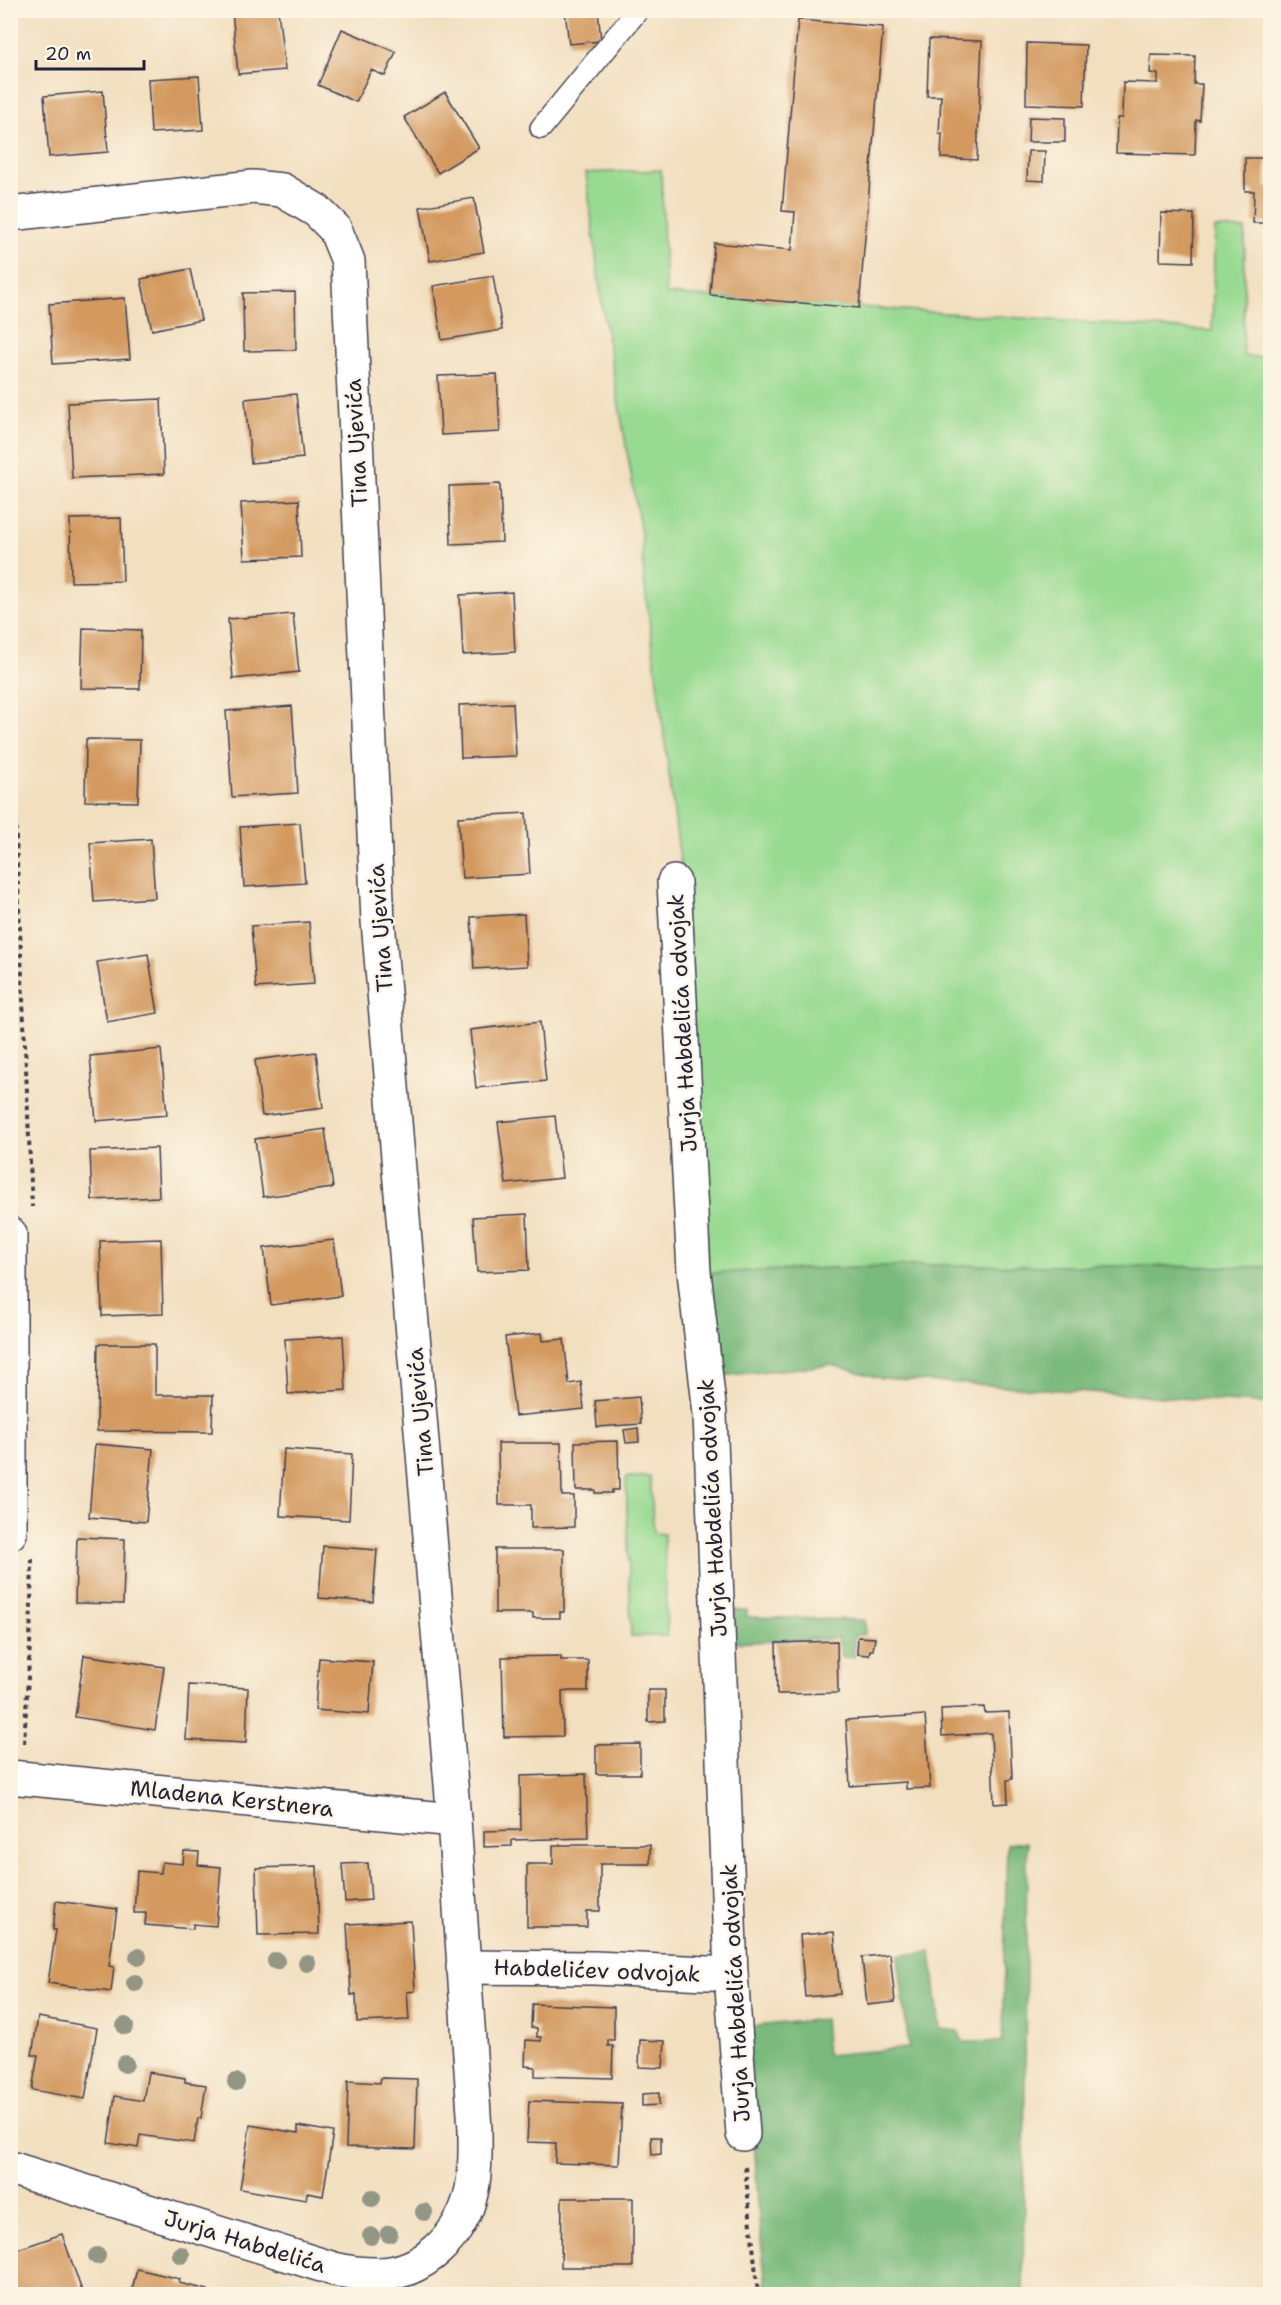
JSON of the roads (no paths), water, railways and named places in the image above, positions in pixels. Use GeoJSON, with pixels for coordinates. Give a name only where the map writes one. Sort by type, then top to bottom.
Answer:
{"type":"FeatureCollection","features":[{"type":"Feature","properties":{"kind":"street","name":"Tina Ujevića"},"geometry":{"type":"LineString","coordinates":[[10,214],[253,188],[282,190],[317,211],[336,229],[348,261],[378,921],[454,1820],[463,1966]]}},
{"type":"Feature","properties":{"kind":"street","name":"Jurja Habdelića odvojak"},"geometry":{"type":"LineString","coordinates":[[674,882],[694,1272],[710,1414],[731,1974],[743,2134]]}},
{"type":"Feature","properties":{"kind":"street"},"geometry":{"type":"LineString","coordinates":[[10,1234],[10,1533]]}},
{"type":"Feature","properties":{"kind":"street","name":"Mladena Kerstnera"},"geometry":{"type":"LineString","coordinates":[[10,1777],[454,1820]]}},
{"type":"Feature","properties":{"kind":"street","name":"Habdelićev odvojak"},"geometry":{"type":"LineString","coordinates":[[463,1966],[594,1968],[731,1974]]}},
{"type":"Feature","properties":{"kind":"street","name":"Jurja Habdelića"},"geometry":{"type":"LineString","coordinates":[[10,2168],[334,2269],[377,2274],[394,2272],[415,2265],[447,2241],[464,2217],[472,2188],[475,2129],[463,1966]]}},
{"type":"Feature","properties":{"kind":"lane"},"geometry":{"type":"LineString","coordinates":[[541,128],[638,10]]}}]}
